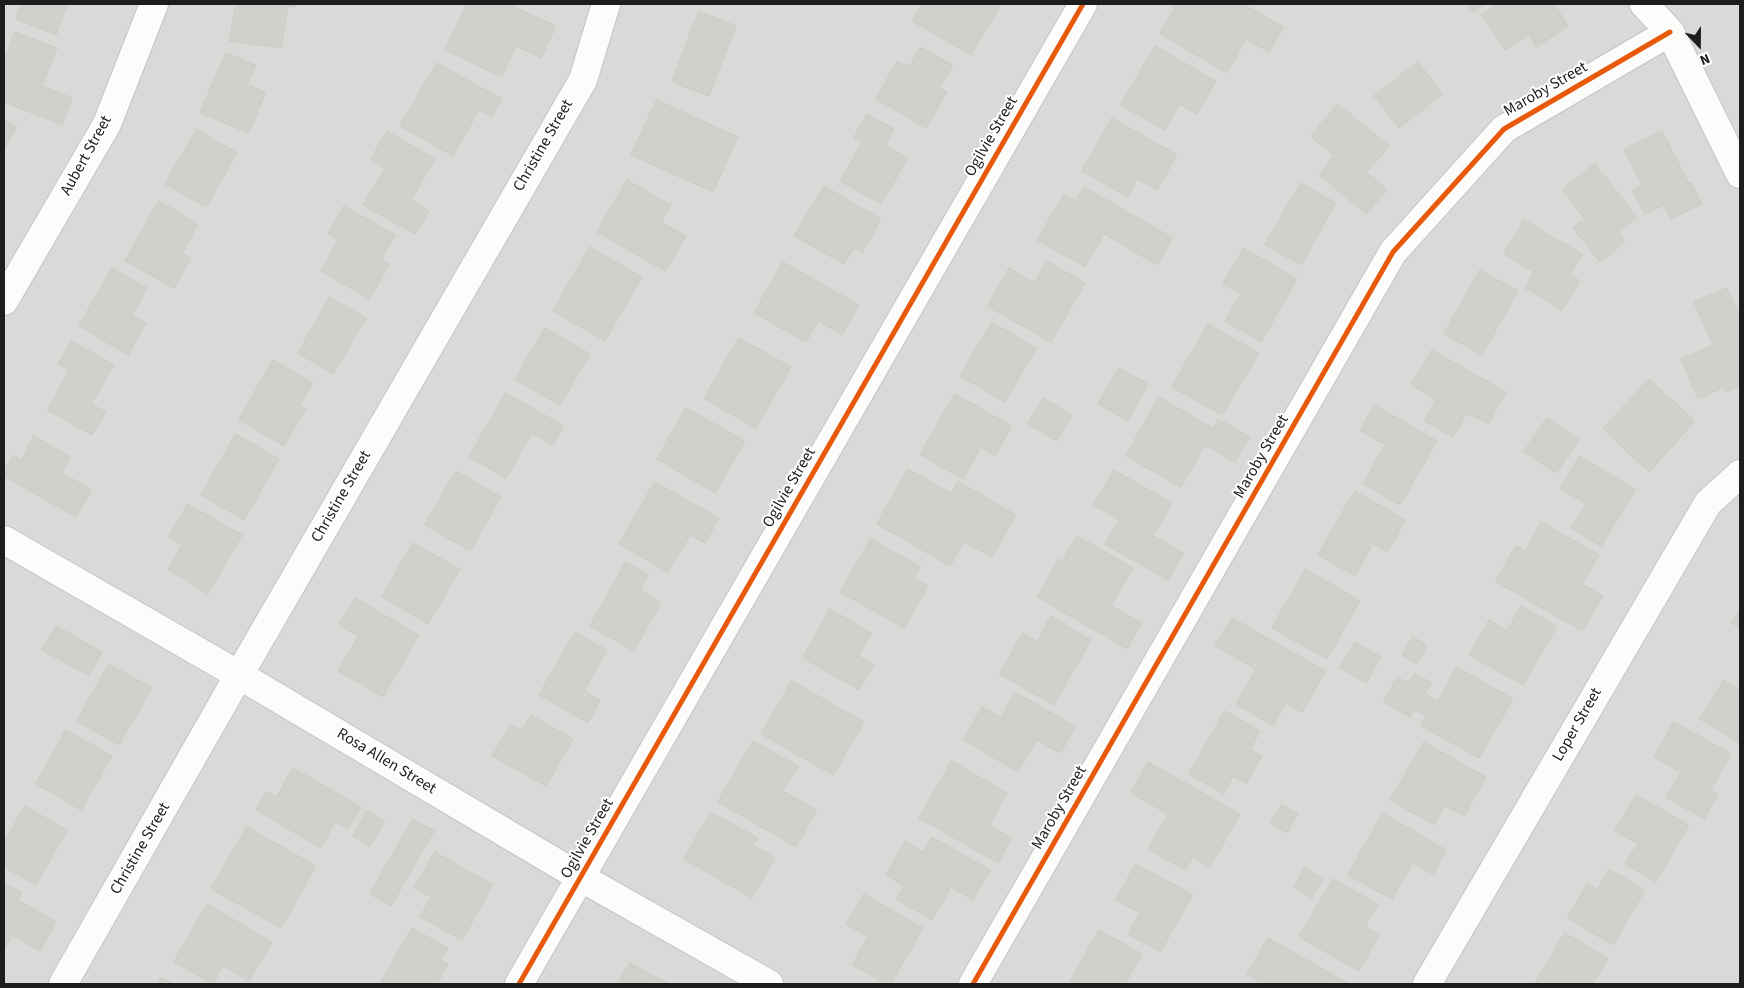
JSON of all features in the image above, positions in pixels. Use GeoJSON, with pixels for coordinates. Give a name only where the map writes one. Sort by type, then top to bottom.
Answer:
{"type":"FeatureCollection","features":[{"type":"Feature","properties":{"kind":"street","name":"Aubert Street"},"geometry":{"type":"LineString","coordinates":[[4,301],[107,124],[154,4]]}},
{"type":"Feature","properties":{"kind":"street","name":"Christine Street"},"geometry":{"type":"LineString","coordinates":[[63,984],[238,675],[582,80],[606,4]]}},
{"type":"Feature","properties":{"kind":"street","name":"Ogilvie Street"},"geometry":{"type":"LineString","coordinates":[[519,984],[1083,4]]}},
{"type":"Feature","properties":{"kind":"street"},"geometry":{"type":"LineString","coordinates":[[1644,4],[1670,32],[1740,174]]}},
{"type":"Feature","properties":{"kind":"street","name":"Maroby Street"},"geometry":{"type":"LineString","coordinates":[[973,984],[1393,252],[1504,129],[1670,32]]}},
{"type":"Feature","properties":{"kind":"street","name":"Loper Street"},"geometry":{"type":"LineString","coordinates":[[1427,984],[1708,503],[1740,474]]}},
{"type":"Feature","properties":{"kind":"street","name":"Rosa Allen Street"},"geometry":{"type":"LineString","coordinates":[[4,540],[238,675],[580,877],[769,984]]}},
{"type":"Feature","properties":{"kind":"shaded area"},"geometry":{"type":"Polygon","coordinates":[[[4,4],[1740,4],[1740,984],[4,984],[4,4]]]}},
{"type":"Feature","properties":{"kind":"building"},"geometry":{"type":"Polygon","coordinates":[[[21,4],[67,4],[56,35],[16,19],[21,4]]]}},
{"type":"Feature","properties":{"kind":"building"},"geometry":{"type":"Polygon","coordinates":[[[236,4],[295,4],[295,7],[288,6],[281,48],[230,41],[236,4]]]}},
{"type":"Feature","properties":{"kind":"building"},"geometry":{"type":"Polygon","coordinates":[[[467,4],[508,4],[556,26],[541,58],[516,46],[502,77],[445,50],[467,4]]]}},
{"type":"Feature","properties":{"kind":"building"},"geometry":{"type":"Polygon","coordinates":[[[923,4],[1001,4],[971,55],[912,21],[923,4]]]}},
{"type":"Feature","properties":{"kind":"building"},"geometry":{"type":"Polygon","coordinates":[[[1177,4],[1243,4],[1284,27],[1269,52],[1246,39],[1227,73],[1160,34],[1177,4]]]}},
{"type":"Feature","properties":{"kind":"building"},"geometry":{"type":"Polygon","coordinates":[[[1466,4],[1484,4],[1474,12],[1466,4]]]}},
{"type":"Feature","properties":{"kind":"building"},"geometry":{"type":"Polygon","coordinates":[[[1500,4],[1554,4],[1568,26],[1536,47],[1529,35],[1505,50],[1482,15],[1500,4]]]}},
{"type":"Feature","properties":{"kind":"building"},"geometry":{"type":"Polygon","coordinates":[[[699,11],[736,26],[709,96],[672,82],[699,11]]]}},
{"type":"Feature","properties":{"kind":"building"},"geometry":{"type":"Polygon","coordinates":[[[15,32],[57,48],[42,86],[72,98],[62,125],[4,102],[4,55],[6,56],[15,32]]]}},
{"type":"Feature","properties":{"kind":"building"},"geometry":{"type":"Polygon","coordinates":[[[1155,46],[1216,81],[1197,114],[1179,104],[1165,130],[1121,105],[1155,46]]]}},
{"type":"Feature","properties":{"kind":"building"},"geometry":{"type":"Polygon","coordinates":[[[920,47],[953,65],[939,88],[947,92],[926,128],[876,99],[897,61],[909,67],[920,47]]]}},
{"type":"Feature","properties":{"kind":"building"},"geometry":{"type":"Polygon","coordinates":[[[226,53],[256,65],[247,85],[266,92],[249,133],[200,113],[226,53]]]}},
{"type":"Feature","properties":{"kind":"building"},"geometry":{"type":"Polygon","coordinates":[[[1418,62],[1443,94],[1399,128],[1374,96],[1418,62]]]}},
{"type":"Feature","properties":{"kind":"building"},"geometry":{"type":"Polygon","coordinates":[[[437,63],[502,99],[492,117],[479,110],[453,156],[400,126],[437,63]]]}},
{"type":"Feature","properties":{"kind":"building"},"geometry":{"type":"Polygon","coordinates":[[[657,100],[738,137],[713,192],[631,155],[657,100]]]}},
{"type":"Feature","properties":{"kind":"building"},"geometry":{"type":"Polygon","coordinates":[[[1338,104],[1389,146],[1367,172],[1387,190],[1366,214],[1319,175],[1334,156],[1311,136],[1338,104]]]}},
{"type":"Feature","properties":{"kind":"building"},"geometry":{"type":"Polygon","coordinates":[[[867,114],[894,129],[885,145],[908,158],[881,204],[840,181],[862,142],[854,138],[867,114]]]}},
{"type":"Feature","properties":{"kind":"building"},"geometry":{"type":"Polygon","coordinates":[[[1112,118],[1177,155],[1157,190],[1137,179],[1128,197],[1082,171],[1112,118]]]}},
{"type":"Feature","properties":{"kind":"building"},"geometry":{"type":"Polygon","coordinates":[[[4,119],[17,127],[4,149],[4,119]]]}},
{"type":"Feature","properties":{"kind":"building"},"geometry":{"type":"Polygon","coordinates":[[[197,129],[237,153],[206,207],[165,184],[197,129]]]}},
{"type":"Feature","properties":{"kind":"building"},"geometry":{"type":"Polygon","coordinates":[[[387,131],[435,159],[411,200],[429,211],[415,234],[363,205],[385,168],[371,159],[387,131]]]}},
{"type":"Feature","properties":{"kind":"building"},"geometry":{"type":"Polygon","coordinates":[[[1662,131],[1689,184],[1691,182],[1702,204],[1671,219],[1664,205],[1645,214],[1632,190],[1642,185],[1624,150],[1662,131]]]}},
{"type":"Feature","properties":{"kind":"building"},"geometry":{"type":"Polygon","coordinates":[[[1595,164],[1637,217],[1618,232],[1625,242],[1600,262],[1573,228],[1585,219],[1562,190],[1595,164]]]}},
{"type":"Feature","properties":{"kind":"building"},"geometry":{"type":"Polygon","coordinates":[[[627,180],[671,205],[661,222],[686,236],[665,271],[597,232],[627,180]]]}},
{"type":"Feature","properties":{"kind":"building"},"geometry":{"type":"Polygon","coordinates":[[[1301,183],[1336,203],[1301,265],[1265,245],[1301,183]]]}},
{"type":"Feature","properties":{"kind":"building"},"geometry":{"type":"Polygon","coordinates":[[[824,186],[881,219],[862,253],[854,248],[844,264],[794,236],[824,186]]]}},
{"type":"Feature","properties":{"kind":"building"},"geometry":{"type":"Polygon","coordinates":[[[1084,187],[1173,238],[1157,265],[1104,234],[1085,267],[1037,240],[1064,194],[1076,201],[1084,187]]]}},
{"type":"Feature","properties":{"kind":"building"},"geometry":{"type":"Polygon","coordinates":[[[159,201],[198,224],[182,253],[191,258],[174,288],[125,261],[159,201]]]}},
{"type":"Feature","properties":{"kind":"building"},"geometry":{"type":"Polygon","coordinates":[[[344,206],[396,235],[381,259],[390,264],[369,299],[321,271],[338,240],[328,234],[344,206]]]}},
{"type":"Feature","properties":{"kind":"building"},"geometry":{"type":"Polygon","coordinates":[[[1524,220],[1582,254],[1570,275],[1580,281],[1562,310],[1525,288],[1534,272],[1504,254],[1524,220]]]}},
{"type":"Feature","properties":{"kind":"building"},"geometry":{"type":"Polygon","coordinates":[[[590,247],[642,277],[605,341],[553,311],[590,247]]]}},
{"type":"Feature","properties":{"kind":"building"},"geometry":{"type":"Polygon","coordinates":[[[1244,248],[1297,279],[1261,342],[1225,321],[1241,294],[1223,284],[1244,248]]]}},
{"type":"Feature","properties":{"kind":"building"},"geometry":{"type":"Polygon","coordinates":[[[1047,261],[1085,283],[1051,342],[987,306],[1009,268],[1034,283],[1047,261]]]}},
{"type":"Feature","properties":{"kind":"building"},"geometry":{"type":"Polygon","coordinates":[[[783,262],[859,305],[842,335],[818,321],[806,342],[754,313],[783,262]]]}},
{"type":"Feature","properties":{"kind":"building"},"geometry":{"type":"Polygon","coordinates":[[[112,268],[147,288],[132,315],[146,323],[128,355],[79,326],[112,268]]]}},
{"type":"Feature","properties":{"kind":"building"},"geometry":{"type":"Polygon","coordinates":[[[1480,270],[1518,291],[1482,355],[1444,334],[1480,270]]]}},
{"type":"Feature","properties":{"kind":"building"},"geometry":{"type":"Polygon","coordinates":[[[1727,288],[1740,318],[1740,386],[1726,392],[1724,387],[1698,399],[1681,359],[1713,345],[1694,302],[1727,288]]]}},
{"type":"Feature","properties":{"kind":"building"},"geometry":{"type":"Polygon","coordinates":[[[330,297],[366,318],[333,374],[298,353],[330,297]]]}},
{"type":"Feature","properties":{"kind":"building"},"geometry":{"type":"Polygon","coordinates":[[[992,322],[1036,348],[1005,402],[960,376],[992,322]]]}},
{"type":"Feature","properties":{"kind":"building"},"geometry":{"type":"Polygon","coordinates":[[[1208,324],[1259,353],[1222,415],[1172,387],[1208,324]]]}},
{"type":"Feature","properties":{"kind":"building"},"geometry":{"type":"Polygon","coordinates":[[[545,328],[590,354],[560,405],[515,380],[545,328]]]}},
{"type":"Feature","properties":{"kind":"building"},"geometry":{"type":"Polygon","coordinates":[[[739,338],[791,367],[756,428],[704,399],[739,338]]]}},
{"type":"Feature","properties":{"kind":"building"},"geometry":{"type":"Polygon","coordinates":[[[72,341],[114,365],[91,404],[106,412],[92,435],[47,410],[70,370],[58,364],[72,341]]]}},
{"type":"Feature","properties":{"kind":"building"},"geometry":{"type":"Polygon","coordinates":[[[1432,350],[1506,392],[1488,424],[1467,413],[1453,437],[1424,421],[1436,399],[1411,385],[1432,350]]]}},
{"type":"Feature","properties":{"kind":"building"},"geometry":{"type":"Polygon","coordinates":[[[273,360],[313,383],[300,405],[306,409],[284,446],[239,420],[273,360]]]}},
{"type":"Feature","properties":{"kind":"building"},"geometry":{"type":"Polygon","coordinates":[[[1119,368],[1148,384],[1128,421],[1098,404],[1119,368]]]}},
{"type":"Feature","properties":{"kind":"building"},"geometry":{"type":"Polygon","coordinates":[[[1649,379],[1695,421],[1649,472],[1603,429],[1649,379]]]}},
{"type":"Feature","properties":{"kind":"building"},"geometry":{"type":"Polygon","coordinates":[[[506,393],[564,426],[553,445],[532,433],[506,478],[469,457],[506,393]]]}},
{"type":"Feature","properties":{"kind":"building"},"geometry":{"type":"Polygon","coordinates":[[[955,394],[1012,426],[995,456],[981,448],[963,479],[920,455],[955,394]]]}},
{"type":"Feature","properties":{"kind":"building"},"geometry":{"type":"Polygon","coordinates":[[[1159,397],[1213,428],[1218,419],[1250,437],[1235,462],[1205,445],[1181,487],[1126,456],[1159,397]]]}},
{"type":"Feature","properties":{"kind":"building"},"geometry":{"type":"Polygon","coordinates":[[[1043,398],[1072,415],[1057,441],[1028,424],[1043,398]]]}},
{"type":"Feature","properties":{"kind":"building"},"geometry":{"type":"Polygon","coordinates":[[[1375,405],[1437,441],[1400,505],[1363,484],[1385,445],[1360,431],[1375,405]]]}},
{"type":"Feature","properties":{"kind":"building"},"geometry":{"type":"Polygon","coordinates":[[[686,408],[745,441],[715,493],[657,459],[686,408]]]}},
{"type":"Feature","properties":{"kind":"building"},"geometry":{"type":"Polygon","coordinates":[[[1547,418],[1579,439],[1556,473],[1524,452],[1547,418]]]}},
{"type":"Feature","properties":{"kind":"building"},"geometry":{"type":"Polygon","coordinates":[[[236,434],[279,459],[244,520],[201,495],[236,434]]]}},
{"type":"Feature","properties":{"kind":"building"},"geometry":{"type":"Polygon","coordinates":[[[34,436],[70,457],[62,473],[92,490],[76,517],[4,476],[4,471],[13,455],[21,460],[34,436]]]}},
{"type":"Feature","properties":{"kind":"building"},"geometry":{"type":"Polygon","coordinates":[[[1580,456],[1636,490],[1601,546],[1571,528],[1586,504],[1560,488],[1580,456]]]}},
{"type":"Feature","properties":{"kind":"building"},"geometry":{"type":"Polygon","coordinates":[[[908,469],[951,493],[958,481],[1016,515],[992,557],[964,542],[950,566],[877,524],[908,469]]]}},
{"type":"Feature","properties":{"kind":"building"},"geometry":{"type":"Polygon","coordinates":[[[1114,470],[1172,503],[1153,536],[1184,553],[1168,580],[1105,544],[1119,520],[1094,505],[1114,470]]]}},
{"type":"Feature","properties":{"kind":"building"},"geometry":{"type":"Polygon","coordinates":[[[456,471],[501,497],[470,551],[425,525],[456,471]]]}},
{"type":"Feature","properties":{"kind":"building"},"geometry":{"type":"Polygon","coordinates":[[[655,482],[719,518],[705,543],[690,535],[668,572],[619,544],[655,482]]]}},
{"type":"Feature","properties":{"kind":"building"},"geometry":{"type":"Polygon","coordinates":[[[1355,491],[1406,520],[1387,552],[1373,544],[1355,576],[1318,555],[1355,491]]]}},
{"type":"Feature","properties":{"kind":"building"},"geometry":{"type":"Polygon","coordinates":[[[188,504],[242,535],[208,594],[168,570],[182,545],[169,537],[188,504]]]}},
{"type":"Feature","properties":{"kind":"building"},"geometry":{"type":"Polygon","coordinates":[[[1541,522],[1599,555],[1582,584],[1603,596],[1582,631],[1495,581],[1516,546],[1525,551],[1541,522]]]}},
{"type":"Feature","properties":{"kind":"building"},"geometry":{"type":"Polygon","coordinates":[[[1077,536],[1133,568],[1111,606],[1142,623],[1127,649],[1037,597],[1059,559],[1062,561],[1077,536]]]}},
{"type":"Feature","properties":{"kind":"building"},"geometry":{"type":"Polygon","coordinates":[[[871,539],[921,567],[914,578],[928,586],[904,628],[840,592],[871,539]]]}},
{"type":"Feature","properties":{"kind":"building"},"geometry":{"type":"Polygon","coordinates":[[[413,543],[460,569],[428,624],[382,597],[413,543]]]}},
{"type":"Feature","properties":{"kind":"building"},"geometry":{"type":"Polygon","coordinates":[[[626,562],[649,575],[640,590],[661,602],[634,651],[590,626],[626,562]]]}},
{"type":"Feature","properties":{"kind":"building"},"geometry":{"type":"Polygon","coordinates":[[[1306,569],[1360,601],[1327,659],[1272,628],[1306,569]]]}},
{"type":"Feature","properties":{"kind":"building"},"geometry":{"type":"Polygon","coordinates":[[[355,598],[419,635],[383,697],[338,671],[358,636],[339,625],[355,598]]]}},
{"type":"Feature","properties":{"kind":"building"},"geometry":{"type":"Polygon","coordinates":[[[1521,606],[1557,626],[1523,685],[1469,655],[1489,620],[1507,631],[1521,606]]]}},
{"type":"Feature","properties":{"kind":"building"},"geometry":{"type":"Polygon","coordinates":[[[1740,608],[1740,628],[1732,623],[1740,608]]]}},
{"type":"Feature","properties":{"kind":"building"},"geometry":{"type":"Polygon","coordinates":[[[830,609],[872,633],[858,656],[874,665],[859,690],[803,658],[830,609]]]}},
{"type":"Feature","properties":{"kind":"building"},"geometry":{"type":"Polygon","coordinates":[[[1051,616],[1091,640],[1054,705],[999,674],[1023,633],[1037,641],[1051,616]]]}},
{"type":"Feature","properties":{"kind":"building"},"geometry":{"type":"Polygon","coordinates":[[[1232,618],[1326,671],[1302,712],[1286,703],[1273,726],[1236,704],[1256,669],[1215,646],[1232,618]]]}},
{"type":"Feature","properties":{"kind":"building"},"geometry":{"type":"Polygon","coordinates":[[[56,626],[102,652],[89,676],[42,650],[56,626]]]}},
{"type":"Feature","properties":{"kind":"building"},"geometry":{"type":"Polygon","coordinates":[[[575,632],[607,650],[584,691],[600,700],[588,723],[539,695],[575,632]]]}},
{"type":"Feature","properties":{"kind":"building"},"geometry":{"type":"Polygon","coordinates":[[[1413,637],[1427,645],[1417,664],[1402,656],[1413,637]]]}},
{"type":"Feature","properties":{"kind":"building"},"geometry":{"type":"Polygon","coordinates":[[[1355,642],[1381,657],[1366,683],[1340,668],[1355,642]]]}},
{"type":"Feature","properties":{"kind":"building"},"geometry":{"type":"Polygon","coordinates":[[[109,664],[152,688],[119,745],[77,721],[109,664]]]}},
{"type":"Feature","properties":{"kind":"building"},"geometry":{"type":"Polygon","coordinates":[[[1457,667],[1513,699],[1479,758],[1421,726],[1426,716],[1414,710],[1410,717],[1383,702],[1397,677],[1408,683],[1414,673],[1432,683],[1425,694],[1438,701],[1457,667]]]}},
{"type":"Feature","properties":{"kind":"building"},"geometry":{"type":"Polygon","coordinates":[[[1724,680],[1740,689],[1740,743],[1700,719],[1724,680]]]}},
{"type":"Feature","properties":{"kind":"building"},"geometry":{"type":"Polygon","coordinates":[[[792,681],[864,722],[833,775],[761,734],[792,681]]]}},
{"type":"Feature","properties":{"kind":"building"},"geometry":{"type":"Polygon","coordinates":[[[1015,692],[1076,727],[1060,753],[1037,740],[1018,772],[963,740],[982,707],[1001,717],[1015,692]]]}},
{"type":"Feature","properties":{"kind":"building"},"geometry":{"type":"Polygon","coordinates":[[[1225,711],[1260,731],[1250,749],[1262,756],[1246,784],[1233,776],[1224,794],[1189,774],[1225,711]]]}},
{"type":"Feature","properties":{"kind":"building"},"geometry":{"type":"Polygon","coordinates":[[[531,715],[573,739],[546,786],[492,756],[511,725],[522,731],[531,715]]]}},
{"type":"Feature","properties":{"kind":"building"},"geometry":{"type":"Polygon","coordinates":[[[1674,722],[1731,754],[1711,790],[1718,795],[1704,819],[1666,797],[1681,772],[1654,757],[1674,722]]]}},
{"type":"Feature","properties":{"kind":"building"},"geometry":{"type":"Polygon","coordinates":[[[66,730],[112,756],[81,810],[36,784],[66,730]]]}},
{"type":"Feature","properties":{"kind":"building"},"geometry":{"type":"Polygon","coordinates":[[[753,741],[798,766],[783,791],[817,810],[796,847],[718,802],[753,741]]]}},
{"type":"Feature","properties":{"kind":"building"},"geometry":{"type":"Polygon","coordinates":[[[1424,742],[1486,777],[1464,816],[1445,806],[1434,825],[1390,800],[1424,742]]]}},
{"type":"Feature","properties":{"kind":"building"},"geometry":{"type":"Polygon","coordinates":[[[952,761],[1007,793],[989,825],[1012,838],[998,863],[919,818],[952,761]]]}},
{"type":"Feature","properties":{"kind":"building"},"geometry":{"type":"Polygon","coordinates":[[[1148,762],[1240,814],[1210,867],[1193,857],[1185,870],[1148,849],[1168,814],[1131,793],[1148,762]]]}},
{"type":"Feature","properties":{"kind":"building"},"geometry":{"type":"Polygon","coordinates":[[[293,768],[361,807],[348,829],[335,822],[321,848],[256,810],[266,792],[276,797],[293,768]]]}},
{"type":"Feature","properties":{"kind":"building"},"geometry":{"type":"Polygon","coordinates":[[[1636,795],[1689,825],[1656,882],[1625,864],[1638,844],[1615,831],[1636,795]]]}},
{"type":"Feature","properties":{"kind":"building"},"geometry":{"type":"Polygon","coordinates":[[[1282,805],[1298,814],[1287,833],[1271,823],[1282,805]]]}},
{"type":"Feature","properties":{"kind":"building"},"geometry":{"type":"Polygon","coordinates":[[[25,806],[67,830],[36,885],[4,867],[4,843],[25,806]]]}},
{"type":"Feature","properties":{"kind":"building"},"geometry":{"type":"Polygon","coordinates":[[[367,811],[385,821],[370,846],[353,836],[367,811]]]}},
{"type":"Feature","properties":{"kind":"building"},"geometry":{"type":"Polygon","coordinates":[[[711,812],[758,838],[753,845],[775,858],[752,898],[684,859],[711,812]]]}},
{"type":"Feature","properties":{"kind":"building"},"geometry":{"type":"Polygon","coordinates":[[[1383,813],[1446,850],[1433,874],[1413,863],[1392,899],[1348,875],[1383,813]]]}},
{"type":"Feature","properties":{"kind":"building"},"geometry":{"type":"Polygon","coordinates":[[[413,819],[434,831],[391,906],[370,894],[413,819]]]}},
{"type":"Feature","properties":{"kind":"building"},"geometry":{"type":"Polygon","coordinates":[[[247,827],[316,866],[281,928],[211,889],[247,827]]]}},
{"type":"Feature","properties":{"kind":"building"},"geometry":{"type":"Polygon","coordinates":[[[932,837],[990,870],[973,900],[951,887],[932,920],[896,899],[904,886],[886,875],[905,841],[923,852],[932,837]]]}},
{"type":"Feature","properties":{"kind":"building"},"geometry":{"type":"Polygon","coordinates":[[[435,852],[493,885],[462,940],[420,917],[431,897],[414,888],[435,852]]]}},
{"type":"Feature","properties":{"kind":"building"},"geometry":{"type":"Polygon","coordinates":[[[1136,864],[1193,895],[1160,952],[1128,934],[1140,913],[1116,900],[1136,864]]]}},
{"type":"Feature","properties":{"kind":"building"},"geometry":{"type":"Polygon","coordinates":[[[1305,868],[1323,879],[1312,898],[1294,887],[1305,868]]]}},
{"type":"Feature","properties":{"kind":"building"},"geometry":{"type":"Polygon","coordinates":[[[1609,869],[1645,890],[1613,945],[1567,918],[1587,884],[1597,889],[1609,869]]]}},
{"type":"Feature","properties":{"kind":"building"},"geometry":{"type":"Polygon","coordinates":[[[1333,879],[1378,904],[1365,926],[1379,935],[1359,971],[1299,937],[1333,879]]]}},
{"type":"Feature","properties":{"kind":"building"},"geometry":{"type":"Polygon","coordinates":[[[4,882],[22,893],[18,900],[56,922],[40,951],[12,935],[4,949],[4,882]]]}},
{"type":"Feature","properties":{"kind":"building"},"geometry":{"type":"Polygon","coordinates":[[[864,894],[923,928],[891,984],[887,984],[852,965],[868,937],[846,924],[864,894]]]}},
{"type":"Feature","properties":{"kind":"building"},"geometry":{"type":"Polygon","coordinates":[[[207,904],[272,942],[249,981],[223,966],[213,984],[174,962],[207,904]]]}},
{"type":"Feature","properties":{"kind":"building"},"geometry":{"type":"Polygon","coordinates":[[[412,928],[448,948],[441,960],[448,964],[437,984],[380,984],[412,928]]]}},
{"type":"Feature","properties":{"kind":"building"},"geometry":{"type":"Polygon","coordinates":[[[1099,930],[1142,954],[1125,984],[1069,984],[1099,930]]]}},
{"type":"Feature","properties":{"kind":"building"},"geometry":{"type":"Polygon","coordinates":[[[1565,933],[1608,958],[1592,984],[1535,984],[1565,933]]]}},
{"type":"Feature","properties":{"kind":"building"},"geometry":{"type":"Polygon","coordinates":[[[1268,938],[1349,984],[1263,984],[1247,975],[1268,938]]]}},
{"type":"Feature","properties":{"kind":"building"},"geometry":{"type":"Polygon","coordinates":[[[630,963],[669,984],[618,984],[630,963]]]}},
{"type":"Feature","properties":{"kind":"building"},"geometry":{"type":"Polygon","coordinates":[[[161,978],[173,984],[157,984],[161,978]]]}},
{"type":"Feature","properties":{"kind":"cycle path"},"geometry":{"type":"LineString","coordinates":[[519,984],[1083,4]]}},
{"type":"Feature","properties":{"kind":"cycle path"},"geometry":{"type":"LineString","coordinates":[[973,984],[1393,252],[1504,129],[1670,32]]}}]}
